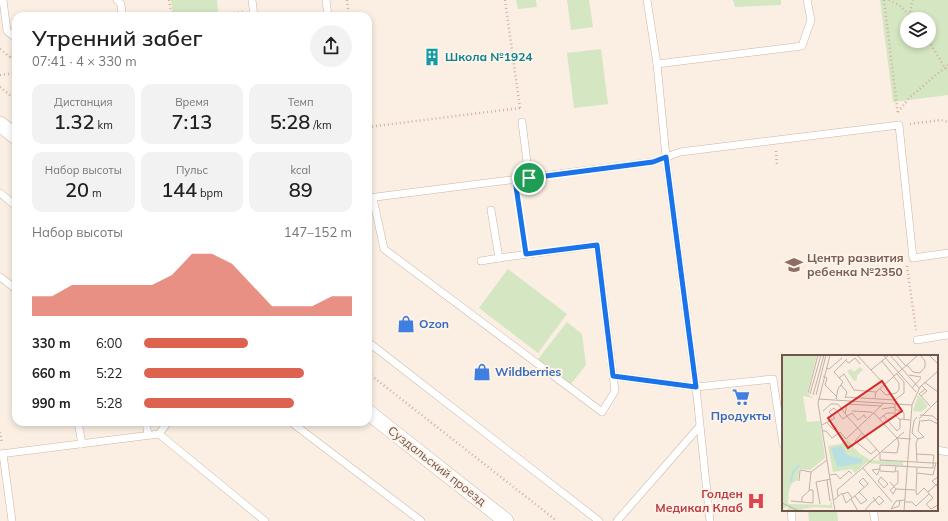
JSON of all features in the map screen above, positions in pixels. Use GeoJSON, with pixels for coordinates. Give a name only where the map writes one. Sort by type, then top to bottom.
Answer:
{"type":"FeatureCollection","features":[{"type":"Feature","properties":{"kind":"street"},"geometry":{"type":"LineString","coordinates":[[0,124],[12,134]]}},
{"type":"Feature","properties":{"kind":"street","name":"Суздальский проезд"},"geometry":{"type":"LineString","coordinates":[[372,415],[506,521]]}},
{"type":"Feature","properties":{"kind":"lane"},"geometry":{"type":"LineString","coordinates":[[3,0],[7,31],[12,35]]}},
{"type":"Feature","properties":{"kind":"lane"},"geometry":{"type":"LineString","coordinates":[[117,0],[121,4],[122,12]]}},
{"type":"Feature","properties":{"kind":"lane"},"geometry":{"type":"LineString","coordinates":[[252,0],[254,12]]}},
{"type":"Feature","properties":{"kind":"lane"},"geometry":{"type":"LineString","coordinates":[[326,0],[328,12]]}},
{"type":"Feature","properties":{"kind":"lane"},"geometry":{"type":"LineString","coordinates":[[647,0],[657,64],[666,157],[696,387],[710,521]]}},
{"type":"Feature","properties":{"kind":"lane"},"geometry":{"type":"LineString","coordinates":[[657,64],[802,46],[811,20],[807,0]]}},
{"type":"Feature","properties":{"kind":"lane"},"geometry":{"type":"LineString","coordinates":[[522,122],[529,178]]}},
{"type":"Feature","properties":{"kind":"lane"},"geometry":{"type":"LineString","coordinates":[[372,198],[653,162],[680,152],[899,125],[913,258],[948,253]]}},
{"type":"Feature","properties":{"kind":"lane"},"geometry":{"type":"LineString","coordinates":[[0,193],[12,203]]}},
{"type":"Feature","properties":{"kind":"lane"},"geometry":{"type":"LineString","coordinates":[[372,202],[384,249],[602,412],[615,391],[597,245],[481,261]]}},
{"type":"Feature","properties":{"kind":"lane"},"geometry":{"type":"LineString","coordinates":[[491,210],[499,258]]}},
{"type":"Feature","properties":{"kind":"lane"},"geometry":{"type":"LineString","coordinates":[[0,278],[12,286]]}},
{"type":"Feature","properties":{"kind":"lane"},"geometry":{"type":"LineString","coordinates":[[917,340],[948,335]]}},
{"type":"Feature","properties":{"kind":"lane"},"geometry":{"type":"LineString","coordinates":[[372,345],[599,521]]}},
{"type":"Feature","properties":{"kind":"lane"},"geometry":{"type":"LineString","coordinates":[[613,376],[696,387],[773,379],[782,438]]}},
{"type":"Feature","properties":{"kind":"lane"},"geometry":{"type":"LineString","coordinates":[[79,426],[82,444]]}},
{"type":"Feature","properties":{"kind":"lane"},"geometry":{"type":"LineString","coordinates":[[147,426],[148,435]]}},
{"type":"Feature","properties":{"kind":"lane"},"geometry":{"type":"LineString","coordinates":[[159,434],[165,426]]}},
{"type":"Feature","properties":{"kind":"lane"},"geometry":{"type":"LineString","coordinates":[[296,426],[421,521]]}},
{"type":"Feature","properties":{"kind":"lane"},"geometry":{"type":"LineString","coordinates":[[617,521],[699,427]]}},
{"type":"Feature","properties":{"kind":"lane"},"geometry":{"type":"LineString","coordinates":[[12,521],[1,454],[159,434],[264,521]]}},
{"type":"Feature","properties":{"kind":"lane"},"geometry":{"type":"LineString","coordinates":[[938,450],[948,452]]}},
{"type":"Feature","properties":{"kind":"lane"},"geometry":{"type":"LineString","coordinates":[[791,511],[792,521]]}},
{"type":"Feature","properties":{"kind":"lane"},"geometry":{"type":"LineString","coordinates":[[873,511],[875,521]]}},
{"type":"Feature","properties":{"kind":"path"},"geometry":{"type":"LineString","coordinates":[[169,0],[171,12]]}},
{"type":"Feature","properties":{"kind":"path"},"geometry":{"type":"LineString","coordinates":[[347,0],[348,12]]}},
{"type":"Feature","properties":{"kind":"path"},"geometry":{"type":"LineString","coordinates":[[505,0],[522,122]]}},
{"type":"Feature","properties":{"kind":"path"},"geometry":{"type":"LineString","coordinates":[[884,0],[899,125]]}},
{"type":"Feature","properties":{"kind":"path"},"geometry":{"type":"LineString","coordinates":[[889,0],[898,5],[906,12]]}},
{"type":"Feature","properties":{"kind":"path"},"geometry":{"type":"LineString","coordinates":[[910,12],[913,0]]}},
{"type":"Feature","properties":{"kind":"path"},"geometry":{"type":"LineString","coordinates":[[933,48],[946,69]]}},
{"type":"Feature","properties":{"kind":"path"},"geometry":{"type":"LineString","coordinates":[[0,49],[10,57],[12,54]]}},
{"type":"Feature","properties":{"kind":"path"},"geometry":{"type":"LineString","coordinates":[[898,112],[910,97],[946,69],[948,65]]}},
{"type":"Feature","properties":{"kind":"path"},"geometry":{"type":"LineString","coordinates":[[0,75],[12,74]]}},
{"type":"Feature","properties":{"kind":"path"},"geometry":{"type":"LineString","coordinates":[[0,87],[12,97]]}},
{"type":"Feature","properties":{"kind":"path"},"geometry":{"type":"LineString","coordinates":[[372,126],[520,108]]}},
{"type":"Feature","properties":{"kind":"path"},"geometry":{"type":"LineString","coordinates":[[918,123],[941,120],[948,122]]}},
{"type":"Feature","properties":{"kind":"path"},"geometry":{"type":"LineString","coordinates":[[515,180],[526,254]]}},
{"type":"Feature","properties":{"kind":"path"},"geometry":{"type":"LineString","coordinates":[[372,376],[557,521]]}},
{"type":"Feature","properties":{"kind":"green space"},"geometry":{"type":"Polygon","coordinates":[[[171,0],[217,0],[218,12],[172,12],[171,0]]]}},
{"type":"Feature","properties":{"kind":"green space"},"geometry":{"type":"Polygon","coordinates":[[[516,0],[536,0],[537,7],[518,9],[516,0]]]}},
{"type":"Feature","properties":{"kind":"green space"},"geometry":{"type":"Polygon","coordinates":[[[567,0],[589,0],[593,27],[571,30],[567,0]]]}},
{"type":"Feature","properties":{"kind":"green space"},"geometry":{"type":"Polygon","coordinates":[[[733,0],[781,0],[781,5],[735,7],[733,0]]]}},
{"type":"Feature","properties":{"kind":"green space"},"geometry":{"type":"Polygon","coordinates":[[[880,0],[948,0],[948,95],[893,102],[880,0]]]}},
{"type":"Feature","properties":{"kind":"green space"},"geometry":{"type":"Polygon","coordinates":[[[601,49],[608,104],[574,108],[567,53],[601,49]]]}},
{"type":"Feature","properties":{"kind":"green space"},"geometry":{"type":"Polygon","coordinates":[[[508,269],[567,314],[538,353],[479,308],[508,269]]]}},
{"type":"Feature","properties":{"kind":"green space"},"geometry":{"type":"Polygon","coordinates":[[[567,322],[582,334],[586,365],[570,385],[538,359],[567,322]]]}},
{"type":"Feature","properties":{"kind":"green space"},"geometry":{"type":"Polygon","coordinates":[[[808,511],[837,511],[838,521],[809,521],[808,511]]]}},
{"type":"Feature","properties":{"kind":"place","name":"Школа №1924"},"geometry":{"type":"Point","coordinates":[432,57]}},
{"type":"Feature","properties":{"kind":"place","name":"Центр развития ребенка №2350"},"geometry":{"type":"Point","coordinates":[794,265]}},
{"type":"Feature","properties":{"kind":"place","name":"Ozon"},"geometry":{"type":"Point","coordinates":[406,324]}},
{"type":"Feature","properties":{"kind":"place","name":"Wildberries"},"geometry":{"type":"Point","coordinates":[482,372]}},
{"type":"Feature","properties":{"kind":"place","name":"Продукты"},"geometry":{"type":"Point","coordinates":[741,397]}},
{"type":"Feature","properties":{"kind":"place","name":"Голден Медикал Клаб"},"geometry":{"type":"Point","coordinates":[756,501]}},
{"type":"Feature","properties":{"kind":"route"},"geometry":{"type":"LineString","coordinates":[[666,157],[696,387],[613,376],[597,245],[526,254],[515,180],[529,178],[653,162],[666,157]]}}]}
